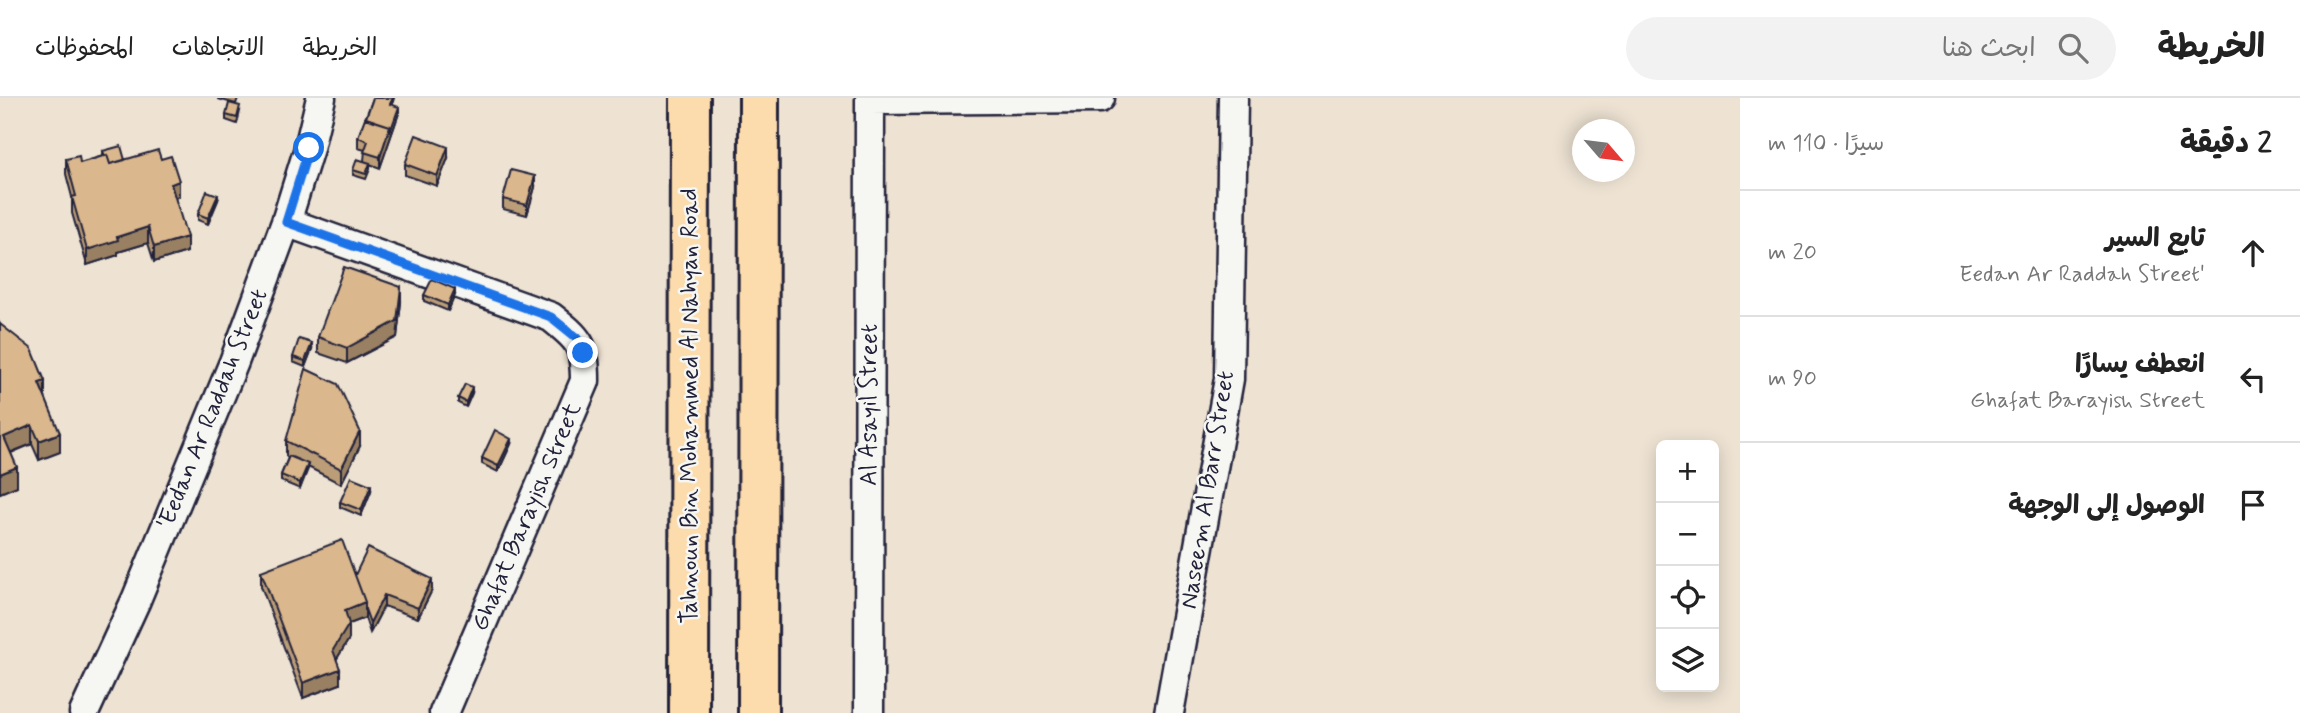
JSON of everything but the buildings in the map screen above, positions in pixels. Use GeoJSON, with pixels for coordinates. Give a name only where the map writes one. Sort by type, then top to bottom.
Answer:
{"type":"FeatureCollection","features":[{"type":"Feature","properties":{"kind":"main road","name":"Tahnoun Bin Mohammed Al Nahyan Road"},"geometry":{"type":"LineString","coordinates":[[689,713],[690,98]]}},
{"type":"Feature","properties":{"kind":"main road"},"geometry":{"type":"LineString","coordinates":[[758,713],[759,98]]}},
{"type":"Feature","properties":{"kind":"street","name":"'Eedan Ar Raddah Street"},"geometry":{"type":"LineString","coordinates":[[84,713],[136,600],[234,362],[286,222],[321,98]]}},
{"type":"Feature","properties":{"kind":"street"},"geometry":{"type":"LineString","coordinates":[[870,99],[1100,98]]}},
{"type":"Feature","properties":{"kind":"street","name":"Naseem Al Barr Street"},"geometry":{"type":"LineString","coordinates":[[1169,713],[1229,379],[1233,98]]}},
{"type":"Feature","properties":{"kind":"street","name":"Al Asayil Street"},"geometry":{"type":"LineString","coordinates":[[869,713],[870,99]]}},
{"type":"Feature","properties":{"kind":"street","name":"Ghafat Barayish Street"},"geometry":{"type":"LineString","coordinates":[[286,222],[551,317],[577,338],[583,353],[584,381],[580,394],[444,713]]}},
{"type":"Feature","properties":{"kind":"route"},"geometry":{"type":"LineString","coordinates":[[309,148],[286,222],[551,317],[577,338],[583,353]]}}]}
